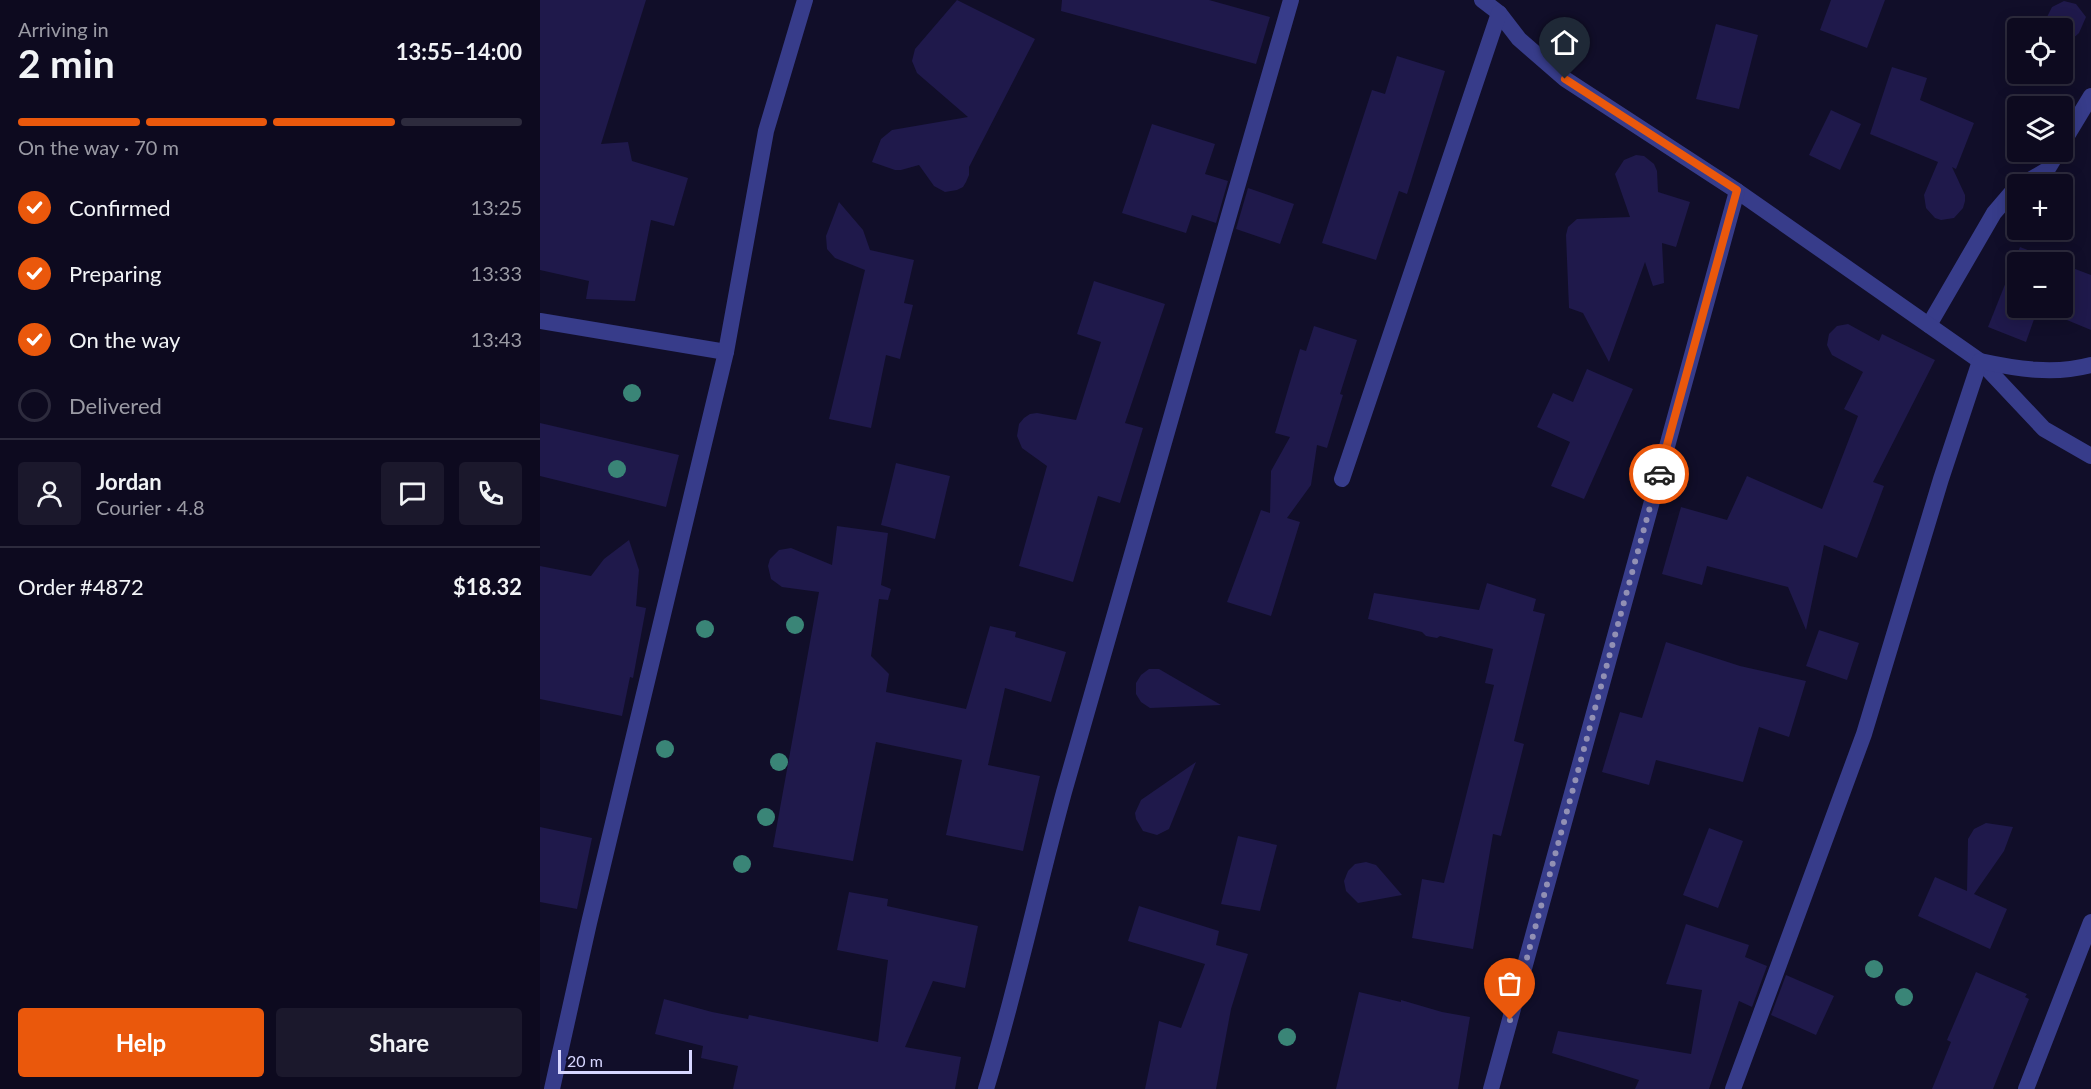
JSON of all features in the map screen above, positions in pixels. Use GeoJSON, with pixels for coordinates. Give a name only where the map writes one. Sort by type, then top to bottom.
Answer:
{"type":"FeatureCollection","features":[{"type":"Feature","properties":{"kind":"street"},"geometry":{"type":"LineString","coordinates":[[552,1089],[589,923],[726,352],[766,131],[805,0]]}},
{"type":"Feature","properties":{"kind":"street"},"geometry":{"type":"LineString","coordinates":[[986,1089],[1002,1036],[1048,849],[1291,0]]}},
{"type":"Feature","properties":{"kind":"street"},"geometry":{"type":"LineString","coordinates":[[1482,0],[1499,13],[1519,39],[1565,79],[1737,190],[1980,361],[2044,429],[2091,456]]}},
{"type":"Feature","properties":{"kind":"street"},"geometry":{"type":"LineString","coordinates":[[1342,479],[1499,13]]}},
{"type":"Feature","properties":{"kind":"street"},"geometry":{"type":"LineString","coordinates":[[2073,126],[2091,96]]}},
{"type":"Feature","properties":{"kind":"street"},"geometry":{"type":"LineString","coordinates":[[2040,174],[2047,170],[2052,162]]}},
{"type":"Feature","properties":{"kind":"street"},"geometry":{"type":"LineString","coordinates":[[1491,1089],[1737,190]]}},
{"type":"Feature","properties":{"kind":"street"},"geometry":{"type":"LineString","coordinates":[[1929,325],[1994,213],[2007,198]]}},
{"type":"Feature","properties":{"kind":"street"},"geometry":{"type":"LineString","coordinates":[[540,321],[726,352]]}},
{"type":"Feature","properties":{"kind":"street"},"geometry":{"type":"LineString","coordinates":[[1980,361],[2013,368],[2040,370],[2091,365]]}},
{"type":"Feature","properties":{"kind":"street"},"geometry":{"type":"LineString","coordinates":[[1733,1089],[1864,734],[1941,479],[1980,361]]}},
{"type":"Feature","properties":{"kind":"street"},"geometry":{"type":"LineString","coordinates":[[2026,1089],[2091,922]]}},
{"type":"Feature","properties":{"kind":"building"},"geometry":{"type":"Polygon","coordinates":[[[540,0],[646,0],[601,144],[628,142],[632,161],[688,178],[674,226],[651,220],[635,301],[586,299],[589,281],[540,270],[540,0]]]}},
{"type":"Feature","properties":{"kind":"building"},"geometry":{"type":"Polygon","coordinates":[[[957,0],[1035,39],[969,167],[966,182],[957,190],[945,192],[934,186],[919,165],[895,170],[872,162],[881,139],[892,130],[968,117],[917,73],[912,61],[915,49],[957,0]]]}},
{"type":"Feature","properties":{"kind":"building"},"geometry":{"type":"Polygon","coordinates":[[[1062,0],[1209,0],[1270,17],[1256,64],[1061,11],[1062,0]]]}},
{"type":"Feature","properties":{"kind":"building"},"geometry":{"type":"Polygon","coordinates":[[[1831,0],[1885,0],[1867,48],[1820,30],[1831,0]]]}},
{"type":"Feature","properties":{"kind":"building"},"geometry":{"type":"Polygon","coordinates":[[[2064,1],[2076,4],[2086,17],[2079,33],[2073,38],[2073,18],[2047,18],[2052,7],[2064,1]]]}},
{"type":"Feature","properties":{"kind":"building"},"geometry":{"type":"Polygon","coordinates":[[[1716,24],[1758,35],[1739,109],[1696,99],[1716,24]]]}},
{"type":"Feature","properties":{"kind":"building"},"geometry":{"type":"Polygon","coordinates":[[[1397,56],[1445,71],[1407,194],[1399,191],[1376,260],[1322,243],[1372,90],[1385,94],[1397,56]]]}},
{"type":"Feature","properties":{"kind":"building"},"geometry":{"type":"Polygon","coordinates":[[[1892,67],[1927,78],[1920,100],[1974,123],[1956,169],[1952,167],[1965,195],[1963,208],[1954,218],[1941,220],[1935,218],[1926,208],[1924,195],[1938,162],[1870,134],[1892,67]]]}},
{"type":"Feature","properties":{"kind":"building"},"geometry":{"type":"Polygon","coordinates":[[[1831,110],[1861,124],[1840,170],[1809,155],[1831,110]]]}},
{"type":"Feature","properties":{"kind":"building"},"geometry":{"type":"Polygon","coordinates":[[[1152,124],[1215,144],[1205,174],[1228,181],[1216,223],[1192,215],[1186,233],[1122,213],[1152,124]]]}},
{"type":"Feature","properties":{"kind":"building"},"geometry":{"type":"Polygon","coordinates":[[[1636,155],[1644,156],[1654,164],[1657,171],[1658,192],[1690,202],[1676,247],[1662,243],[1664,283],[1653,286],[1645,262],[1609,362],[1583,313],[1569,308],[1566,235],[1568,227],[1577,219],[1630,217],[1615,174],[1624,160],[1636,155]]]}},
{"type":"Feature","properties":{"kind":"building"},"geometry":{"type":"Polygon","coordinates":[[[1248,188],[1294,204],[1280,244],[1236,229],[1248,188]]]}},
{"type":"Feature","properties":{"kind":"building"},"geometry":{"type":"Polygon","coordinates":[[[839,202],[863,230],[870,250],[914,260],[904,303],[913,305],[900,359],[886,355],[871,428],[829,419],[865,270],[835,258],[827,249],[826,236],[839,202]]]}},
{"type":"Feature","properties":{"kind":"building"},"geometry":{"type":"Polygon","coordinates":[[[2020,247],[2033,252],[2018,252],[2020,247]]]}},
{"type":"Feature","properties":{"kind":"building"},"geometry":{"type":"Polygon","coordinates":[[[2073,268],[2091,275],[2091,330],[2062,318],[2073,318],[2073,268]]]}},
{"type":"Feature","properties":{"kind":"building"},"geometry":{"type":"Polygon","coordinates":[[[2007,280],[2007,318],[2034,318],[2026,342],[1988,327],[2007,280]]]}},
{"type":"Feature","properties":{"kind":"building"},"geometry":{"type":"Polygon","coordinates":[[[1094,281],[1165,304],[1125,423],[1143,428],[1120,503],[1098,496],[1073,582],[1019,566],[1047,466],[1022,448],[1017,436],[1019,424],[1030,414],[1037,413],[1076,420],[1101,342],[1077,334],[1094,281]]]}},
{"type":"Feature","properties":{"kind":"building"},"geometry":{"type":"Polygon","coordinates":[[[1848,324],[1879,341],[1882,334],[1935,360],[1873,482],[1884,486],[1857,558],[1824,545],[1806,630],[1788,587],[1707,566],[1702,585],[1662,574],[1681,507],[1727,520],[1747,476],[1822,509],[1858,416],[1844,409],[1863,372],[1832,355],[1827,345],[1829,334],[1837,326],[1848,324]]]}},
{"type":"Feature","properties":{"kind":"building"},"geometry":{"type":"Polygon","coordinates":[[[1314,326],[1357,340],[1340,394],[1343,395],[1327,448],[1317,445],[1311,485],[1287,518],[1300,522],[1271,616],[1227,602],[1261,510],[1270,513],[1271,471],[1290,437],[1275,433],[1300,349],[1306,351],[1314,326]]]}},
{"type":"Feature","properties":{"kind":"building"},"geometry":{"type":"Polygon","coordinates":[[[1587,369],[1633,389],[1584,499],[1551,486],[1570,442],[1537,427],[1553,393],[1573,402],[1587,369]]]}},
{"type":"Feature","properties":{"kind":"building"},"geometry":{"type":"Polygon","coordinates":[[[540,423],[679,455],[666,507],[540,476],[540,423]]]}},
{"type":"Feature","properties":{"kind":"building"},"geometry":{"type":"Polygon","coordinates":[[[896,463],[950,476],[935,539],[881,525],[896,463]]]}},
{"type":"Feature","properties":{"kind":"building"},"geometry":{"type":"Polygon","coordinates":[[[837,526],[888,533],[881,585],[891,589],[888,600],[879,599],[871,656],[889,674],[886,692],[966,709],[990,626],[1016,632],[1015,637],[1066,652],[1051,702],[1005,688],[988,765],[1040,776],[1023,851],[946,835],[962,760],[876,742],[853,861],[773,847],[819,592],[782,587],[771,579],[768,566],[770,559],[779,550],[791,548],[832,565],[837,526]]]}},
{"type":"Feature","properties":{"kind":"building"},"geometry":{"type":"Polygon","coordinates":[[[629,540],[639,570],[636,606],[646,608],[633,678],[630,677],[622,716],[540,699],[540,566],[591,576],[604,559],[629,540]]]}},
{"type":"Feature","properties":{"kind":"building"},"geometry":{"type":"Polygon","coordinates":[[[1487,583],[1536,599],[1533,611],[1545,614],[1514,741],[1524,744],[1501,836],[1493,834],[1473,949],[1412,938],[1422,879],[1444,883],[1494,685],[1485,683],[1493,649],[1440,636],[1437,638],[1426,636],[1422,632],[1368,619],[1374,593],[1479,610],[1487,583]]]}},
{"type":"Feature","properties":{"kind":"building"},"geometry":{"type":"Polygon","coordinates":[[[1819,630],[1859,643],[1847,680],[1806,666],[1819,630]]]}},
{"type":"Feature","properties":{"kind":"building"},"geometry":{"type":"Polygon","coordinates":[[[1666,642],[1740,666],[1806,681],[1789,737],[1759,727],[1743,782],[1656,760],[1649,785],[1602,772],[1620,712],[1642,718],[1666,642]]]}},
{"type":"Feature","properties":{"kind":"building"},"geometry":{"type":"Polygon","coordinates":[[[1149,669],[1159,669],[1221,705],[1150,708],[1141,702],[1136,694],[1136,683],[1149,669]]]}},
{"type":"Feature","properties":{"kind":"building"},"geometry":{"type":"Polygon","coordinates":[[[1196,762],[1169,829],[1157,835],[1143,831],[1135,813],[1141,800],[1196,762]]]}},
{"type":"Feature","properties":{"kind":"building"},"geometry":{"type":"Polygon","coordinates":[[[1986,823],[2013,827],[2004,851],[1974,894],[2007,909],[1990,949],[1918,916],[1935,877],[1967,891],[1968,839],[1974,829],[1986,823]]]}},
{"type":"Feature","properties":{"kind":"building"},"geometry":{"type":"Polygon","coordinates":[[[540,827],[592,838],[577,909],[540,902],[540,827]]]}},
{"type":"Feature","properties":{"kind":"building"},"geometry":{"type":"Polygon","coordinates":[[[1709,828],[1743,841],[1718,908],[1683,895],[1709,828]]]}},
{"type":"Feature","properties":{"kind":"building"},"geometry":{"type":"Polygon","coordinates":[[[1238,836],[1277,845],[1260,911],[1221,904],[1238,836]]]}},
{"type":"Feature","properties":{"kind":"building"},"geometry":{"type":"Polygon","coordinates":[[[1366,862],[1376,865],[1402,895],[1358,903],[1346,891],[1344,881],[1348,871],[1355,864],[1366,862]]]}},
{"type":"Feature","properties":{"kind":"building"},"geometry":{"type":"Polygon","coordinates":[[[849,892],[888,899],[887,906],[978,926],[965,988],[933,981],[905,1047],[961,1057],[955,1089],[733,1089],[738,1066],[701,1058],[703,1046],[655,1034],[664,999],[712,1012],[748,1019],[749,1015],[878,1042],[888,960],[837,950],[849,892]]]}},
{"type":"Feature","properties":{"kind":"building"},"geometry":{"type":"Polygon","coordinates":[[[1139,906],[1219,931],[1216,945],[1248,954],[1231,1009],[1216,1089],[1145,1089],[1159,1021],[1181,1028],[1205,964],[1128,941],[1139,906]]]}},
{"type":"Feature","properties":{"kind":"building"},"geometry":{"type":"Polygon","coordinates":[[[1686,924],[1749,945],[1745,957],[1767,966],[1752,1007],[1739,1001],[1709,1089],[1635,1089],[1639,1080],[1552,1053],[1558,1031],[1691,1054],[1702,990],[1666,984],[1686,924]]]}},
{"type":"Feature","properties":{"kind":"building"},"geometry":{"type":"Polygon","coordinates":[[[1976,972],[2027,994],[2025,997],[2029,999],[1993,1089],[1932,1089],[1951,1042],[1947,1040],[1976,972]]]}},
{"type":"Feature","properties":{"kind":"building"},"geometry":{"type":"Polygon","coordinates":[[[1786,975],[1834,996],[1816,1035],[1771,1015],[1786,975]]]}},
{"type":"Feature","properties":{"kind":"building"},"geometry":{"type":"Polygon","coordinates":[[[1359,992],[1470,1017],[1458,1089],[1336,1089],[1359,992]]]}},
{"type":"Feature","properties":{"kind":"way so far"},"geometry":{"type":"LineString","coordinates":[[1510,1020],[1659,474]]}},
{"type":"Feature","properties":{"kind":"route"},"geometry":{"type":"LineString","coordinates":[[1565,79],[1737,190],[1659,474]]}}]}
